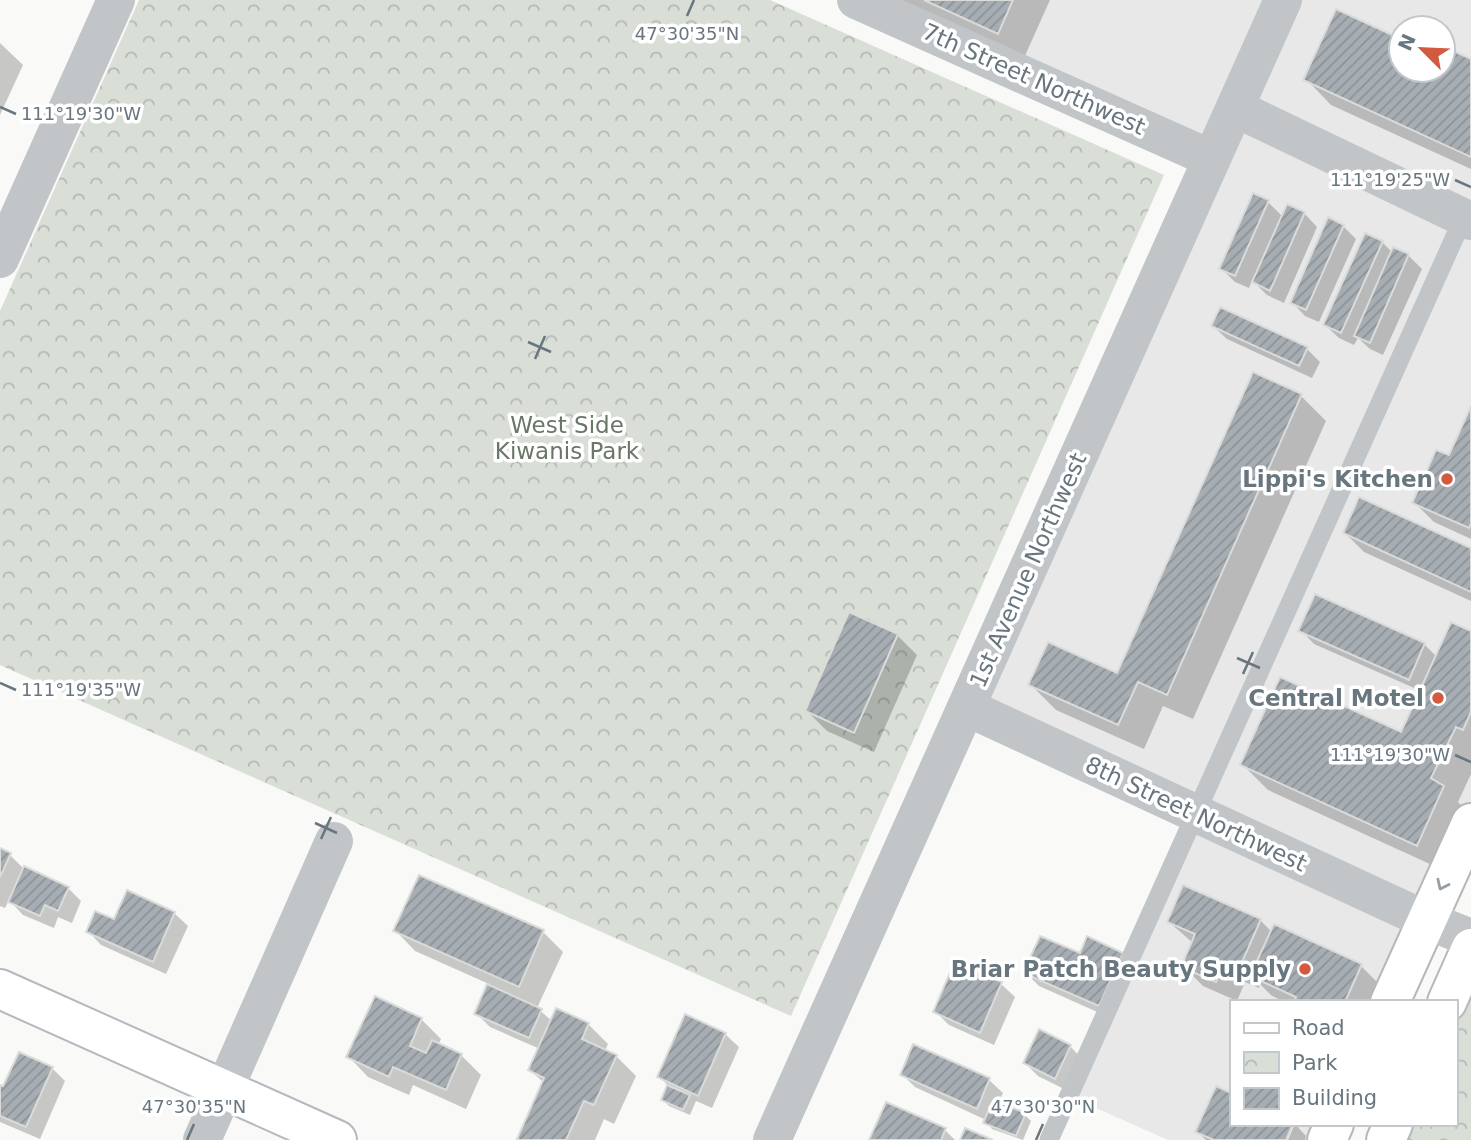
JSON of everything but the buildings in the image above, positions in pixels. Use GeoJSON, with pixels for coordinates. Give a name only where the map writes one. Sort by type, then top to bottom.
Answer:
{"type":"FeatureCollection","features":[{"type":"Feature","properties":{"kind":"main road"},"geometry":{"type":"LineString","coordinates":[[1391,1000],[1471,824]]}},
{"type":"Feature","properties":{"kind":"main road"},"geometry":{"type":"LineString","coordinates":[[1448,1000],[1471,948]]}},
{"type":"Feature","properties":{"kind":"main road"},"geometry":{"type":"LineString","coordinates":[[0,989],[337,1140]]}},
{"type":"Feature","properties":{"kind":"street"},"geometry":{"type":"LineString","coordinates":[[0,259],[116,0]]}},
{"type":"Feature","properties":{"kind":"street","name":"7th Street Northwest"},"geometry":{"type":"LineString","coordinates":[[856,0],[1212,159]]}},
{"type":"Feature","properties":{"kind":"street","name":"1st Avenue Northwest"},"geometry":{"type":"LineString","coordinates":[[772,1140],[1283,0]]}},
{"type":"Feature","properties":{"kind":"street"},"geometry":{"type":"LineString","coordinates":[[1235,108],[1468,213]]}},
{"type":"Feature","properties":{"kind":"street","name":"8th Street Northwest"},"geometry":{"type":"LineString","coordinates":[[967,707],[1426,920],[1471,938]]}},
{"type":"Feature","properties":{"kind":"street"},"geometry":{"type":"LineString","coordinates":[[202,1140],[334,841]]}},
{"type":"Feature","properties":{"kind":"lane"},"geometry":{"type":"LineString","coordinates":[[1049,1140],[1468,213]]}},
{"type":"Feature","properties":{"kind":"shaded area"},"geometry":{"type":"Polygon","coordinates":[[[856,0],[1471,0],[1471,823],[1391,1000],[1230,1000],[1230,1126],[1333,1126],[1327,1140],[1168,1140],[1069,1096],[1195,814],[966,707],[1212,159],[856,0]]]}},
{"type":"Feature","properties":{"kind":"green space","name":"West Side Kiwanis Park"},"geometry":{"type":"Polygon","coordinates":[[[139,0],[770,0],[1164,175],[791,1016],[0,665],[0,311],[139,0]]]}},
{"type":"Feature","properties":{"kind":"green space"},"geometry":{"type":"Polygon","coordinates":[[[1471,948],[1471,1140],[1386,1140],[1392,1126],[1457,1126],[1456,1000],[1471,948]]]}},
{"type":"Feature","properties":{"kind":"place","name":"Lippi's Kitchen"},"geometry":{"type":"Point","coordinates":[1447,479]}},
{"type":"Feature","properties":{"kind":"place","name":"Central Motel"},"geometry":{"type":"Point","coordinates":[1438,698]}},
{"type":"Feature","properties":{"kind":"place","name":"Briar Patch Beauty Supply"},"geometry":{"type":"Point","coordinates":[1305,969]}}]}
